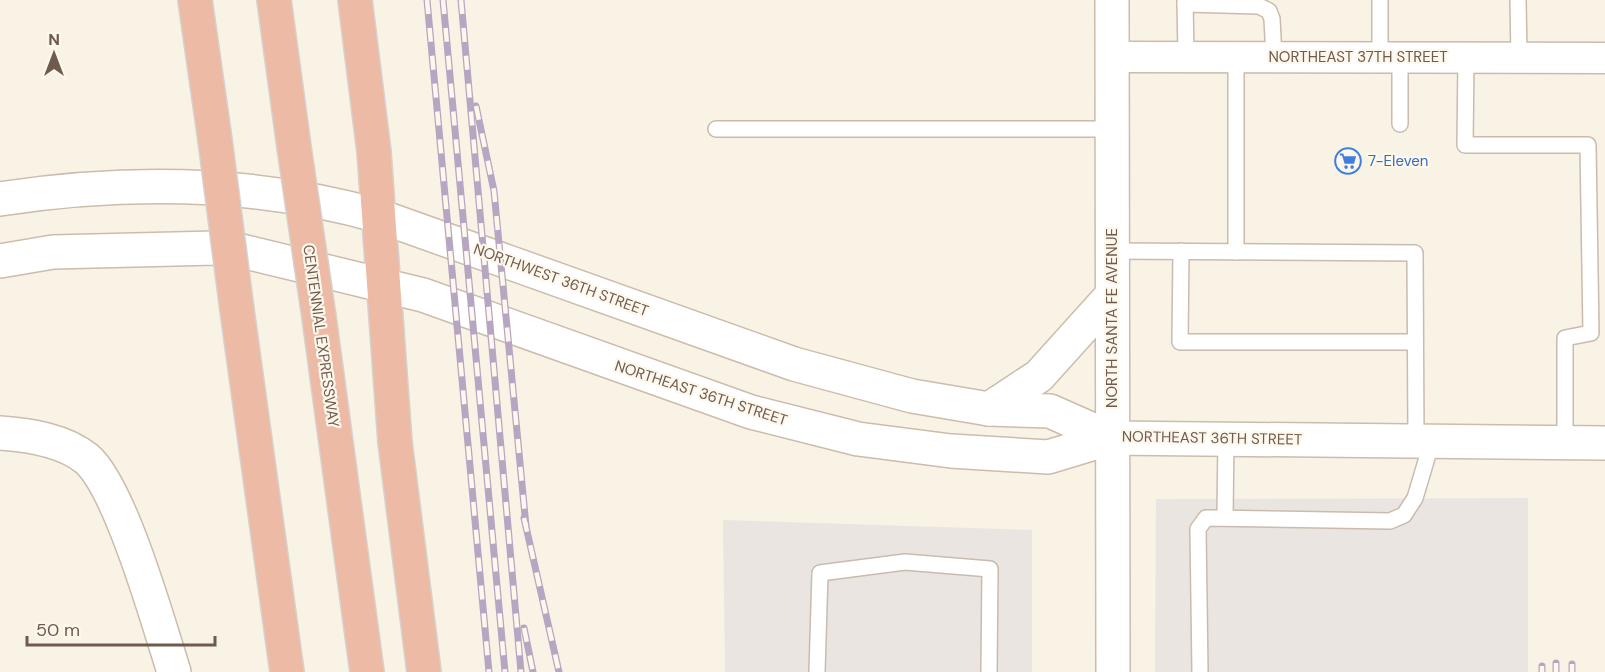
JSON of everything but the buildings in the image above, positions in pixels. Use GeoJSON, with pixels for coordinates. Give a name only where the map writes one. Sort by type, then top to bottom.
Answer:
{"type":"FeatureCollection","features":[{"type":"Feature","properties":{"kind":"highway"},"geometry":{"type":"LineString","coordinates":[[195,0],[287,672]]}},
{"type":"Feature","properties":{"kind":"highway","name":"CENTENNIAL EXPRESSWAY"},"geometry":{"type":"LineString","coordinates":[[274,0],[367,672]]}},
{"type":"Feature","properties":{"kind":"highway"},"geometry":{"type":"LineString","coordinates":[[355,0],[374,153],[395,442],[423,672]]}},
{"type":"Feature","properties":{"kind":"main road","name":"NORTH SANTA FE AVENUE"},"geometry":{"type":"LineString","coordinates":[[1112,0],[1113,672]]}},
{"type":"Feature","properties":{"kind":"main road","name":"NORTHWEST 36TH STREET"},"geometry":{"type":"LineString","coordinates":[[0,199],[107,187],[192,187],[309,199],[379,216],[794,364],[912,396],[989,409],[1050,411],[1111,438]]}},
{"type":"Feature","properties":{"kind":"main road"},"geometry":{"type":"LineString","coordinates":[[0,261],[52,252],[224,249],[384,285]]}},
{"type":"Feature","properties":{"kind":"main road","name":"NORTHEAST 36TH STREET"},"geometry":{"type":"LineString","coordinates":[[384,285],[450,304],[752,412],[858,439],[951,451],[1048,457],[1111,438],[1605,442]]}},
{"type":"Feature","properties":{"kind":"main road"},"geometry":{"type":"LineString","coordinates":[[989,409],[1039,376],[1112,295]]}},
{"type":"Feature","properties":{"kind":"main road"},"geometry":{"type":"LineString","coordinates":[[0,433],[55,442],[87,460],[101,477],[118,510],[174,672]]}},
{"type":"Feature","properties":{"kind":"street","name":"NORTHEAST 37TH STREET"},"geometry":{"type":"LineString","coordinates":[[1112,57],[1605,58]]}},
{"type":"Feature","properties":{"kind":"lane"},"geometry":{"type":"LineString","coordinates":[[1380,0],[1400,124]]}},
{"type":"Feature","properties":{"kind":"lane"},"geometry":{"type":"LineString","coordinates":[[1518,0],[1519,58]]}},
{"type":"Feature","properties":{"kind":"lane"},"geometry":{"type":"LineString","coordinates":[[1186,57],[1185,2],[1259,6],[1269,11],[1272,19],[1274,57]]}},
{"type":"Feature","properties":{"kind":"lane"},"geometry":{"type":"LineString","coordinates":[[1236,57],[1236,252]]}},
{"type":"Feature","properties":{"kind":"lane"},"geometry":{"type":"LineString","coordinates":[[1466,58],[1465,145],[1588,145],[1591,333],[1565,338],[1565,442]]}},
{"type":"Feature","properties":{"kind":"lane"},"geometry":{"type":"LineString","coordinates":[[716,129],[1112,129]]}},
{"type":"Feature","properties":{"kind":"lane"},"geometry":{"type":"LineString","coordinates":[[1112,251],[1415,254],[1415,342],[1424,441],[1415,498],[1404,515],[1390,521],[1225,516],[1206,518],[1198,529],[1200,672]]}},
{"type":"Feature","properties":{"kind":"lane"},"geometry":{"type":"LineString","coordinates":[[1181,251],[1180,342],[1415,342]]}},
{"type":"Feature","properties":{"kind":"lane"},"geometry":{"type":"LineString","coordinates":[[1225,516],[1226,438]]}},
{"type":"Feature","properties":{"kind":"lane"},"geometry":{"type":"LineString","coordinates":[[817,672],[820,573],[905,562],[990,569],[989,672]]}},
{"type":"Feature","properties":{"kind":"shaded area"},"geometry":{"type":"Polygon","coordinates":[[[1528,498],[1528,672],[1155,672],[1156,499],[1528,498]]]}},
{"type":"Feature","properties":{"kind":"shaded area"},"geometry":{"type":"Polygon","coordinates":[[[723,520],[1032,530],[1032,672],[725,672],[723,520]]]}},
{"type":"Feature","properties":{"kind":"railway"},"geometry":{"type":"LineString","coordinates":[[427,0],[489,672]]}},
{"type":"Feature","properties":{"kind":"railway"},"geometry":{"type":"LineString","coordinates":[[443,0],[505,672]]}},
{"type":"Feature","properties":{"kind":"railway"},"geometry":{"type":"LineString","coordinates":[[461,0],[521,672]]}},
{"type":"Feature","properties":{"kind":"railway"},"geometry":{"type":"LineString","coordinates":[[476,106],[494,191],[526,526]]}},
{"type":"Feature","properties":{"kind":"railway"},"geometry":{"type":"LineString","coordinates":[[524,518],[559,672]]}},
{"type":"Feature","properties":{"kind":"railway"},"geometry":{"type":"LineString","coordinates":[[524,628],[533,672]]}},
{"type":"Feature","properties":{"kind":"railway"},"geometry":{"type":"LineString","coordinates":[[1556,663],[1556,672]]}},
{"type":"Feature","properties":{"kind":"railway"},"geometry":{"type":"LineString","coordinates":[[1572,664],[1572,672]]}},
{"type":"Feature","properties":{"kind":"railway"},"geometry":{"type":"LineString","coordinates":[[1542,666],[1542,672]]}},
{"type":"Feature","properties":{"kind":"place","name":"7-Eleven"},"geometry":{"type":"Point","coordinates":[1348,161]}}]}
